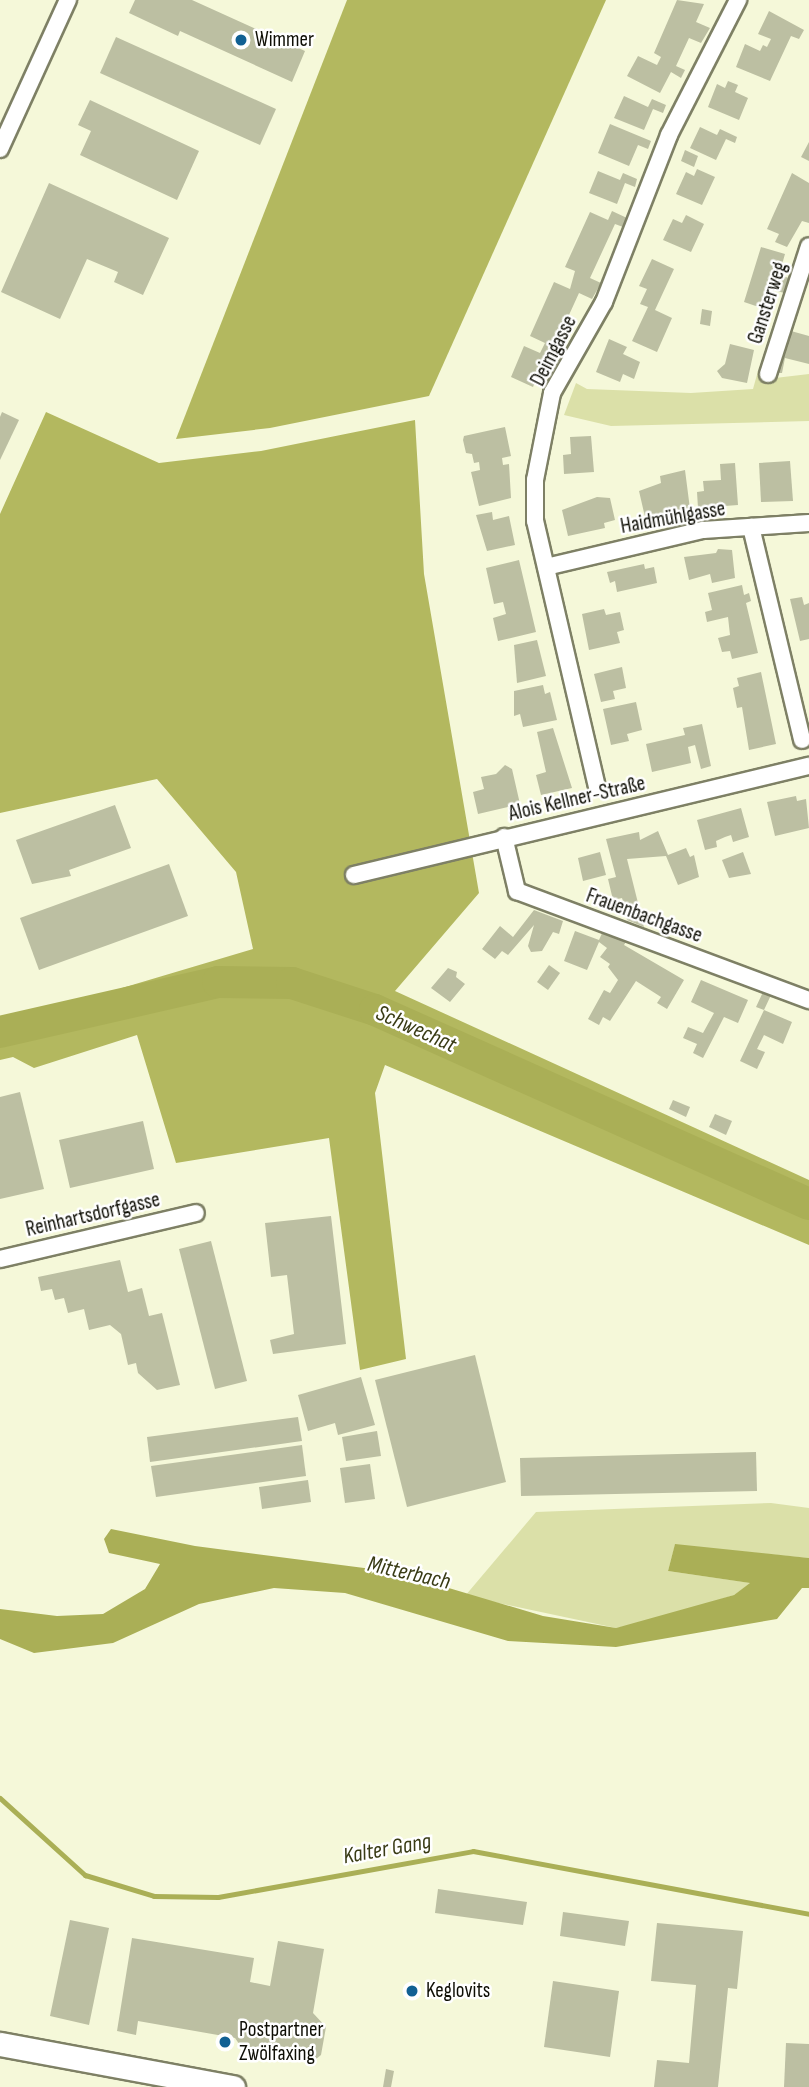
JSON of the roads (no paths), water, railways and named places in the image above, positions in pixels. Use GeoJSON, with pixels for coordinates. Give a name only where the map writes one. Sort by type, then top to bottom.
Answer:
{"type":"FeatureCollection","features":[{"type":"Feature","properties":{"kind":"main road"},"geometry":{"type":"LineString","coordinates":[[0,2044],[233,2087]]}},
{"type":"Feature","properties":{"kind":"street"},"geometry":{"type":"LineString","coordinates":[[0,149],[68,0]]}},
{"type":"Feature","properties":{"kind":"street","name":"Deimgasse"},"geometry":{"type":"LineString","coordinates":[[597,787],[535,521],[535,480],[552,393],[604,302],[669,135],[738,0]]}},
{"type":"Feature","properties":{"kind":"street","name":"Gansterweg"},"geometry":{"type":"LineString","coordinates":[[768,374],[809,246]]}},
{"type":"Feature","properties":{"kind":"street","name":"Haidmühlgasse"},"geometry":{"type":"LineString","coordinates":[[546,566],[703,530],[809,523]]}},
{"type":"Feature","properties":{"kind":"street"},"geometry":{"type":"LineString","coordinates":[[751,527],[802,740]]}},
{"type":"Feature","properties":{"kind":"street","name":"Alois Kellner-Straße"},"geometry":{"type":"LineString","coordinates":[[354,875],[809,766]]}},
{"type":"Feature","properties":{"kind":"street","name":"Frauenbachgasse"},"geometry":{"type":"LineString","coordinates":[[504,837],[517,891],[809,1000]]}},
{"type":"Feature","properties":{"kind":"street","name":"Reinhartsdorfgasse"},"geometry":{"type":"LineString","coordinates":[[0,1259],[197,1213]]}},
{"type":"Feature","properties":{"kind":"waterway","name":"Schwechat"},"geometry":{"type":"LineString","coordinates":[[0,1032],[218,982],[292,983],[375,1010],[809,1204]]}},
{"type":"Feature","properties":{"kind":"waterway","name":"Kalter Gang"},"geometry":{"type":"LineString","coordinates":[[0,1798],[85,1875],[154,1896],[218,1897],[473,1851],[809,1914]]}},
{"type":"Feature","properties":{"kind":"place","name":"Wimmer"},"geometry":{"type":"Point","coordinates":[241,40]}},
{"type":"Feature","properties":{"kind":"place","name":"Keglovits"},"geometry":{"type":"Point","coordinates":[412,1991]}},
{"type":"Feature","properties":{"kind":"place","name":"Postpartner Zwölfaxing"},"geometry":{"type":"Point","coordinates":[225,2042]}},
{"type":"Feature","properties":{"kind":"water label","name":"Mitterbach"},"geometry":{"type":"Point","coordinates":[409,1573]}}]}
